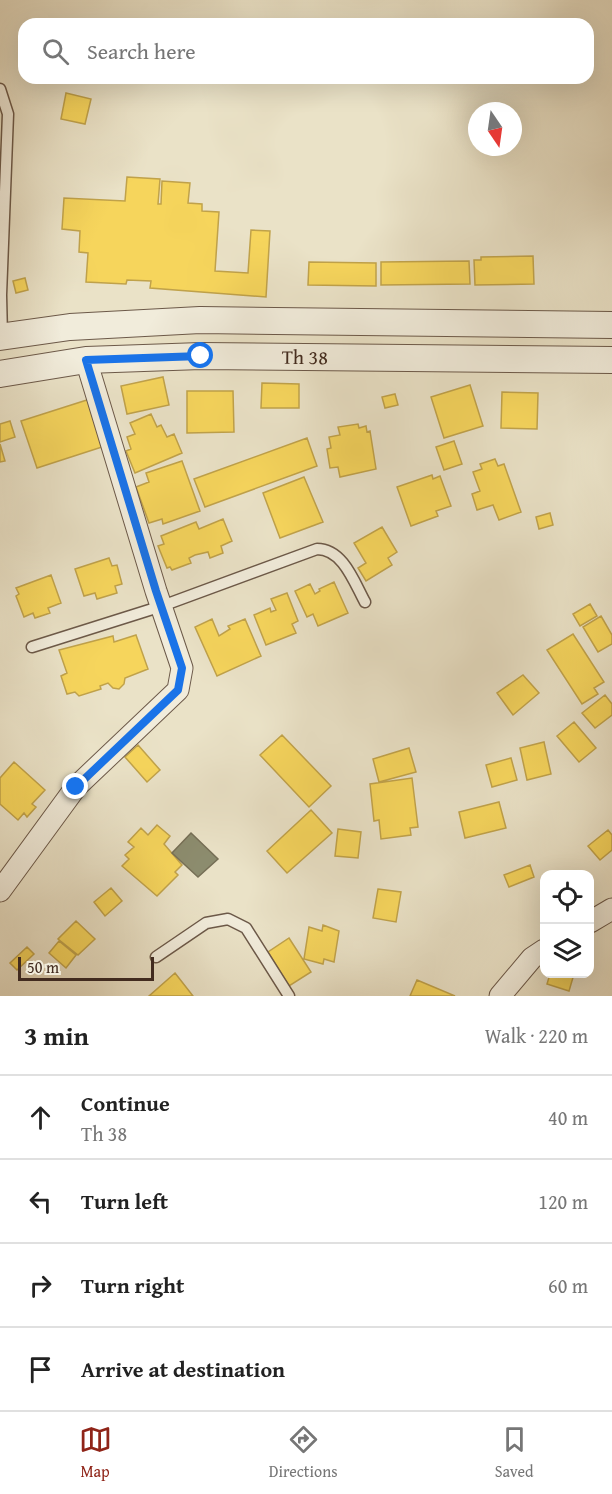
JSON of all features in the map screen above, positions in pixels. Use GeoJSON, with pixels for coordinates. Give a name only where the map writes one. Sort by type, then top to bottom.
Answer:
{"type":"FeatureCollection","features":[{"type":"Feature","properties":{"kind":"street","name":"Th 38"},"geometry":{"type":"LineString","coordinates":[[1,337],[70,327],[200,320],[612,325]]}},
{"type":"Feature","properties":{"kind":"street"},"geometry":{"type":"LineString","coordinates":[[29,332],[33,367]]}},
{"type":"Feature","properties":{"kind":"street","name":"Th 38"},"geometry":{"type":"LineString","coordinates":[[0,374],[86,360],[201,356],[612,360]]}},
{"type":"Feature","properties":{"kind":"street"},"geometry":{"type":"LineString","coordinates":[[0,891],[76,787],[178,690],[182,668],[86,360]]}},
{"type":"Feature","properties":{"kind":"street"},"geometry":{"type":"LineString","coordinates":[[594,920],[612,909]]}},
{"type":"Feature","properties":{"kind":"street"},"geometry":{"type":"LineString","coordinates":[[500,996],[532,958],[540,953]]}},
{"type":"Feature","properties":{"kind":"lane"},"geometry":{"type":"LineString","coordinates":[[0,89],[8,114],[1,337]]}},
{"type":"Feature","properties":{"kind":"lane"},"geometry":{"type":"LineString","coordinates":[[32,646],[162,606],[317,549],[329,549],[337,555],[365,602]]}},
{"type":"Feature","properties":{"kind":"lane"},"geometry":{"type":"LineString","coordinates":[[156,957],[206,923],[228,919],[238,921],[246,928],[289,996]]}},
{"type":"Feature","properties":{"kind":"building: Homes"},"geometry":{"type":"Polygon","coordinates":[[[66,93],[91,99],[85,124],[61,119],[66,93]]]}},
{"type":"Feature","properties":{"kind":"building: Homes"},"geometry":{"type":"Polygon","coordinates":[[[127,177],[160,179],[158,204],[161,204],[162,181],[190,183],[188,203],[202,204],[202,211],[219,212],[215,271],[248,273],[251,230],[270,231],[266,297],[150,288],[151,281],[127,280],[126,284],[86,282],[88,253],[79,252],[80,231],[62,229],[64,198],[125,201],[127,177]]]}},
{"type":"Feature","properties":{"kind":"building: Homes"},"geometry":{"type":"Polygon","coordinates":[[[533,256],[534,284],[475,285],[474,260],[481,260],[481,257],[533,256]]]}},
{"type":"Feature","properties":{"kind":"building: Homes"},"geometry":{"type":"Polygon","coordinates":[[[469,261],[470,284],[381,285],[381,262],[469,261]]]}},
{"type":"Feature","properties":{"kind":"building: Homes"},"geometry":{"type":"Polygon","coordinates":[[[309,262],[376,263],[376,286],[308,285],[309,262]]]}},
{"type":"Feature","properties":{"kind":"building: Homes"},"geometry":{"type":"Polygon","coordinates":[[[25,278],[28,290],[16,293],[13,281],[25,278]]]}},
{"type":"Feature","properties":{"kind":"building: Homes"},"geometry":{"type":"Polygon","coordinates":[[[163,377],[169,405],[127,414],[121,386],[163,377]]]}},
{"type":"Feature","properties":{"kind":"building: Homes"},"geometry":{"type":"Polygon","coordinates":[[[262,383],[299,384],[299,408],[261,408],[262,383]]]}},
{"type":"Feature","properties":{"kind":"building: Homes"},"geometry":{"type":"Polygon","coordinates":[[[470,385],[483,426],[444,438],[431,397],[470,385]]]}},
{"type":"Feature","properties":{"kind":"building: Homes"},"geometry":{"type":"Polygon","coordinates":[[[187,391],[233,391],[234,432],[187,433],[187,391]]]}},
{"type":"Feature","properties":{"kind":"building: Homes"},"geometry":{"type":"Polygon","coordinates":[[[502,392],[538,393],[537,429],[501,428],[502,392]]]}},
{"type":"Feature","properties":{"kind":"building: Homes"},"geometry":{"type":"Polygon","coordinates":[[[395,394],[398,405],[385,408],[382,397],[395,394]]]}},
{"type":"Feature","properties":{"kind":"building: Homes"},"geometry":{"type":"Polygon","coordinates":[[[90,399],[105,446],[37,468],[21,421],[90,399]]]}},
{"type":"Feature","properties":{"kind":"building: Homes"},"geometry":{"type":"Polygon","coordinates":[[[151,414],[157,427],[161,425],[167,437],[174,434],[182,453],[135,473],[126,451],[131,449],[127,437],[135,434],[130,423],[151,414]]]}},
{"type":"Feature","properties":{"kind":"building: Homes"},"geometry":{"type":"Polygon","coordinates":[[[10,421],[15,437],[0,442],[0,424],[10,421]]]}},
{"type":"Feature","properties":{"kind":"building: Homes"},"geometry":{"type":"Polygon","coordinates":[[[358,424],[359,428],[366,426],[367,432],[370,431],[376,469],[340,477],[338,467],[330,468],[327,449],[331,448],[329,437],[340,435],[338,427],[358,424]]]}},
{"type":"Feature","properties":{"kind":"building: Homes"},"geometry":{"type":"Polygon","coordinates":[[[307,438],[317,466],[205,507],[194,479],[307,438]]]}},
{"type":"Feature","properties":{"kind":"building: Homes"},"geometry":{"type":"Polygon","coordinates":[[[454,441],[462,464],[444,470],[436,447],[454,441]]]}},
{"type":"Feature","properties":{"kind":"building: Homes"},"geometry":{"type":"Polygon","coordinates":[[[0,444],[5,461],[0,462],[0,444]]]}},
{"type":"Feature","properties":{"kind":"building: Homes"},"geometry":{"type":"Polygon","coordinates":[[[495,459],[498,466],[504,464],[521,512],[499,520],[493,505],[477,510],[472,494],[480,491],[473,472],[482,469],[480,464],[495,459]]]}},
{"type":"Feature","properties":{"kind":"building: Homes"},"geometry":{"type":"Polygon","coordinates":[[[182,461],[200,511],[163,524],[162,519],[149,523],[136,487],[149,482],[146,473],[182,461]]]}},
{"type":"Feature","properties":{"kind":"building: Homes"},"geometry":{"type":"Polygon","coordinates":[[[432,475],[433,479],[440,476],[451,506],[436,511],[438,516],[411,526],[397,487],[432,475]]]}},
{"type":"Feature","properties":{"kind":"building: Homes"},"geometry":{"type":"Polygon","coordinates":[[[304,477],[323,522],[280,538],[263,493],[304,477]]]}},
{"type":"Feature","properties":{"kind":"building: Homes"},"geometry":{"type":"Polygon","coordinates":[[[550,513],[553,525],[539,529],[536,517],[550,513]]]}},
{"type":"Feature","properties":{"kind":"building: Homes"},"geometry":{"type":"Polygon","coordinates":[[[223,519],[232,541],[221,546],[223,553],[210,558],[208,552],[195,555],[189,558],[191,563],[172,570],[170,567],[167,568],[158,546],[164,544],[161,536],[196,522],[199,529],[223,519]]]}},
{"type":"Feature","properties":{"kind":"building: Homes"},"geometry":{"type":"Polygon","coordinates":[[[382,527],[397,552],[388,558],[392,565],[366,581],[358,568],[366,563],[354,543],[382,527]]]}},
{"type":"Feature","properties":{"kind":"building: Homes"},"geometry":{"type":"Polygon","coordinates":[[[109,558],[112,566],[117,565],[122,584],[115,586],[117,593],[97,599],[95,593],[84,596],[75,569],[109,558]]]}},
{"type":"Feature","properties":{"kind":"building: Homes"},"geometry":{"type":"Polygon","coordinates":[[[51,575],[61,603],[48,608],[50,613],[35,618],[33,613],[24,617],[16,596],[19,594],[16,588],[51,575]]]}},
{"type":"Feature","properties":{"kind":"building: Homes"},"geometry":{"type":"Polygon","coordinates":[[[334,582],[348,613],[318,626],[313,614],[307,617],[295,591],[310,584],[315,594],[320,591],[319,589],[334,582]]]}},
{"type":"Feature","properties":{"kind":"building: Homes"},"geometry":{"type":"Polygon","coordinates":[[[287,593],[298,621],[292,624],[296,633],[266,645],[254,615],[270,608],[271,612],[276,610],[271,599],[287,593]]]}},
{"type":"Feature","properties":{"kind":"building: Homes"},"geometry":{"type":"Polygon","coordinates":[[[590,604],[597,616],[580,626],[573,614],[590,604]]]}},
{"type":"Feature","properties":{"kind":"building: Homes"},"geometry":{"type":"Polygon","coordinates":[[[601,616],[612,635],[612,644],[598,652],[583,627],[601,616]]]}},
{"type":"Feature","properties":{"kind":"building: Homes"},"geometry":{"type":"Polygon","coordinates":[[[212,619],[219,636],[230,629],[228,626],[245,619],[261,656],[217,676],[195,627],[212,619]]]}},
{"type":"Feature","properties":{"kind":"building: Homes"},"geometry":{"type":"Polygon","coordinates":[[[573,634],[604,682],[594,688],[598,694],[582,704],[547,650],[573,634]]]}},
{"type":"Feature","properties":{"kind":"building: Homes"},"geometry":{"type":"Polygon","coordinates":[[[136,635],[148,669],[125,678],[124,684],[119,689],[113,688],[108,683],[100,686],[101,689],[79,696],[75,692],[67,694],[61,676],[67,673],[59,650],[113,636],[114,642],[136,635]]]}},
{"type":"Feature","properties":{"kind":"building: Homes"},"geometry":{"type":"Polygon","coordinates":[[[523,675],[539,693],[513,715],[497,693],[523,675]]]}},
{"type":"Feature","properties":{"kind":"building: Homes"},"geometry":{"type":"Polygon","coordinates":[[[605,695],[612,704],[612,715],[595,728],[582,713],[605,695]]]}},
{"type":"Feature","properties":{"kind":"building: Homes"},"geometry":{"type":"Polygon","coordinates":[[[574,722],[596,748],[579,762],[557,736],[574,722]]]}},
{"type":"Feature","properties":{"kind":"building: Homes"},"geometry":{"type":"Polygon","coordinates":[[[282,735],[331,786],[309,807],[260,755],[282,735]]]}},
{"type":"Feature","properties":{"kind":"building: Homes"},"geometry":{"type":"Polygon","coordinates":[[[544,742],[551,774],[527,780],[520,748],[544,742]]]}},
{"type":"Feature","properties":{"kind":"building: Homes"},"geometry":{"type":"Polygon","coordinates":[[[138,745],[160,770],[147,782],[125,757],[138,745]]]}},
{"type":"Feature","properties":{"kind":"building: Homes"},"geometry":{"type":"Polygon","coordinates":[[[409,748],[416,772],[379,782],[373,759],[409,748]]]}},
{"type":"Feature","properties":{"kind":"building: Homes"},"geometry":{"type":"Polygon","coordinates":[[[511,758],[517,780],[492,787],[486,765],[511,758]]]}},
{"type":"Feature","properties":{"kind":"building: Homes"},"geometry":{"type":"Polygon","coordinates":[[[14,762],[45,790],[32,804],[36,807],[27,817],[24,813],[18,820],[0,804],[0,778],[14,762]]]}},
{"type":"Feature","properties":{"kind":"building: Homes"},"geometry":{"type":"Polygon","coordinates":[[[412,778],[418,827],[410,828],[411,835],[381,839],[379,820],[374,821],[370,784],[412,778]]]}},
{"type":"Feature","properties":{"kind":"building: Homes"},"geometry":{"type":"Polygon","coordinates":[[[499,802],[506,828],[465,838],[459,812],[499,802]]]}},
{"type":"Feature","properties":{"kind":"building: Homes"},"geometry":{"type":"Polygon","coordinates":[[[311,810],[332,833],[287,873],[267,851],[311,810]]]}},
{"type":"Feature","properties":{"kind":"building: Homes"},"geometry":{"type":"Polygon","coordinates":[[[157,825],[170,836],[164,844],[182,865],[175,872],[178,875],[157,896],[122,866],[129,859],[125,855],[134,847],[128,842],[141,828],[148,835],[157,825]]]}},
{"type":"Feature","properties":{"kind":"building: Homes"},"geometry":{"type":"Polygon","coordinates":[[[338,829],[361,832],[358,858],[335,856],[338,829]]]}},
{"type":"Feature","properties":{"kind":"building: Homes"},"geometry":{"type":"Polygon","coordinates":[[[608,830],[612,835],[612,850],[600,860],[588,846],[608,830]]]}},
{"type":"Feature","properties":{"kind":"building: Homes"},"geometry":{"type":"Polygon","coordinates":[[[530,865],[534,877],[509,887],[504,875],[530,865]]]}},
{"type":"Feature","properties":{"kind":"building: Homes"},"geometry":{"type":"Polygon","coordinates":[[[111,888],[122,901],[105,916],[94,902],[111,888]]]}},
{"type":"Feature","properties":{"kind":"building: Homes"},"geometry":{"type":"Polygon","coordinates":[[[378,889],[401,892],[396,922],[373,918],[378,889]]]}},
{"type":"Feature","properties":{"kind":"building: Homes"},"geometry":{"type":"Polygon","coordinates":[[[76,921],[95,939],[78,955],[58,939],[76,921]]]}},
{"type":"Feature","properties":{"kind":"building: Homes"},"geometry":{"type":"Polygon","coordinates":[[[323,925],[339,931],[334,962],[324,959],[323,964],[304,959],[309,927],[322,931],[323,925]]]}},
{"type":"Feature","properties":{"kind":"building: Homes"},"geometry":{"type":"Polygon","coordinates":[[[289,938],[311,972],[289,986],[268,952],[289,938]]]}},
{"type":"Feature","properties":{"kind":"building: Homes"},"geometry":{"type":"Polygon","coordinates":[[[59,941],[76,955],[66,968],[49,953],[59,941]]]}},
{"type":"Feature","properties":{"kind":"building: Homes"},"geometry":{"type":"Polygon","coordinates":[[[27,947],[34,954],[17,970],[10,963],[27,947]]]}},
{"type":"Feature","properties":{"kind":"building: Homes"},"geometry":{"type":"Polygon","coordinates":[[[175,973],[193,996],[149,996],[175,973]]]}},
{"type":"Feature","properties":{"kind":"building: Homes"},"geometry":{"type":"Polygon","coordinates":[[[549,978],[573,978],[569,991],[547,984],[549,978]]]}},
{"type":"Feature","properties":{"kind":"building: Homes"},"geometry":{"type":"Polygon","coordinates":[[[417,980],[455,996],[410,996],[417,980]]]}},
{"type":"Feature","properties":{"kind":"building: Industry"},"geometry":{"type":"Polygon","coordinates":[[[191,833],[218,859],[198,877],[172,853],[191,833]]]}},
{"type":"Feature","properties":{"kind":"route"},"geometry":{"type":"LineString","coordinates":[[76,787],[178,690],[182,668],[156,591],[86,360],[201,356]]}}]}
